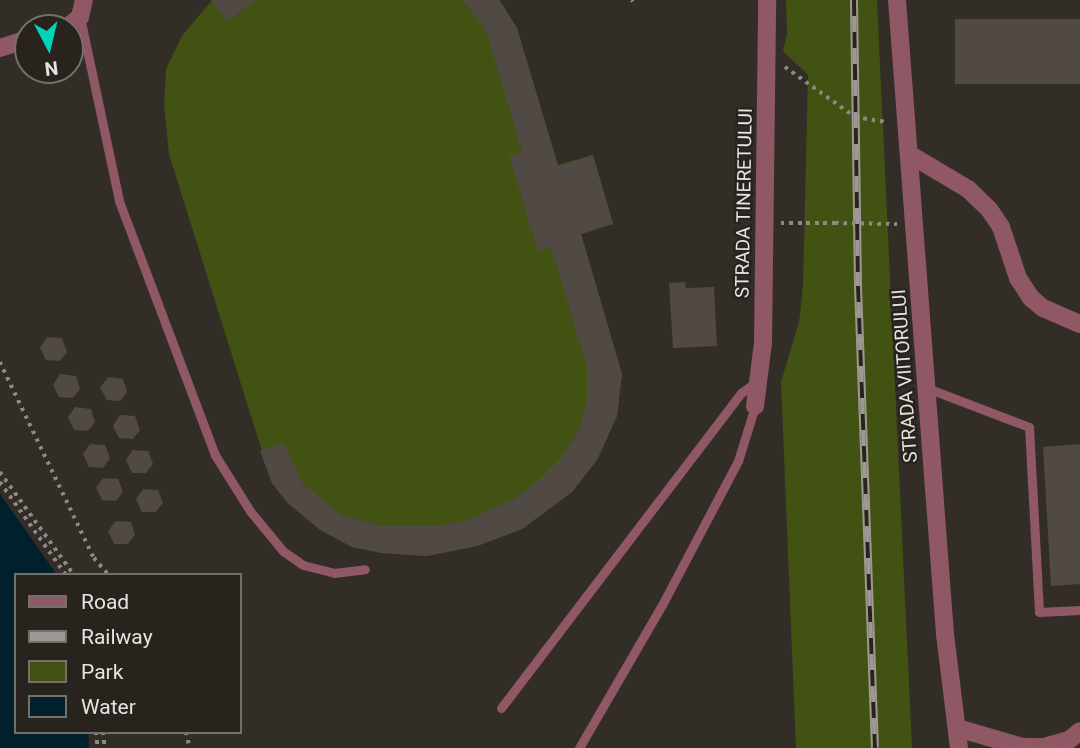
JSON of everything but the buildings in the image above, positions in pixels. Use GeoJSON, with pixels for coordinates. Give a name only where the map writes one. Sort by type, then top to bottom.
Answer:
{"type":"FeatureCollection","features":[{"type":"Feature","properties":{"kind":"street","name":"STRADA TINERETULUI"},"geometry":{"type":"LineString","coordinates":[[755,406],[763,343],[767,0]]}},
{"type":"Feature","properties":{"kind":"street","name":"STRADA VIITORULUI"},"geometry":{"type":"LineString","coordinates":[[897,0],[945,634],[959,748]]}},
{"type":"Feature","properties":{"kind":"street"},"geometry":{"type":"LineString","coordinates":[[909,154],[968,189],[989,209],[1001,227],[1018,278],[1031,298],[1043,308],[1080,324]]}},
{"type":"Feature","properties":{"kind":"street"},"geometry":{"type":"LineString","coordinates":[[957,728],[1023,747],[1044,747],[1069,740],[1080,730]]}},
{"type":"Feature","properties":{"kind":"lane"},"geometry":{"type":"LineString","coordinates":[[84,50],[119,201],[215,455],[250,511],[283,551],[303,565],[334,573],[365,569]]}},
{"type":"Feature","properties":{"kind":"lane"},"geometry":{"type":"LineString","coordinates":[[501,708],[740,393],[757,381]]}},
{"type":"Feature","properties":{"kind":"lane"},"geometry":{"type":"LineString","coordinates":[[927,388],[1029,427],[1039,612],[1080,610]]}},
{"type":"Feature","properties":{"kind":"lane"},"geometry":{"type":"LineString","coordinates":[[579,748],[662,606],[738,461],[755,406]]}},
{"type":"Feature","properties":{"kind":"path"},"geometry":{"type":"LineString","coordinates":[[767,54],[855,117],[906,124]]}},
{"type":"Feature","properties":{"kind":"path"},"geometry":{"type":"LineString","coordinates":[[765,223],[897,224]]}},
{"type":"Feature","properties":{"kind":"path"},"geometry":{"type":"LineString","coordinates":[[0,362],[94,558],[107,573]]}},
{"type":"Feature","properties":{"kind":"path"},"geometry":{"type":"LineString","coordinates":[[0,472],[73,573]]}},
{"type":"Feature","properties":{"kind":"path"},"geometry":{"type":"LineString","coordinates":[[0,482],[65,573]]}},
{"type":"Feature","properties":{"kind":"green space"},"geometry":{"type":"Polygon","coordinates":[[[212,0],[499,0],[517,29],[558,165],[593,155],[613,224],[581,234],[622,374],[617,416],[597,460],[572,492],[522,529],[477,546],[427,556],[382,553],[352,547],[319,529],[288,503],[272,483],[169,154],[164,106],[166,69],[182,36],[212,0]]]}},
{"type":"Feature","properties":{"kind":"green space"},"geometry":{"type":"Polygon","coordinates":[[[786,0],[877,0],[912,748],[796,748],[781,382],[799,322],[803,286],[808,75],[783,51],[787,33],[786,0]]]}},
{"type":"Feature","properties":{"kind":"water"},"geometry":{"type":"Polygon","coordinates":[[[0,494],[56,573],[14,573],[14,734],[88,734],[89,748],[0,748],[0,494]]]}},
{"type":"Feature","properties":{"kind":"railway"},"geometry":{"type":"LineString","coordinates":[[854,0],[858,286],[875,748]]}}]}
